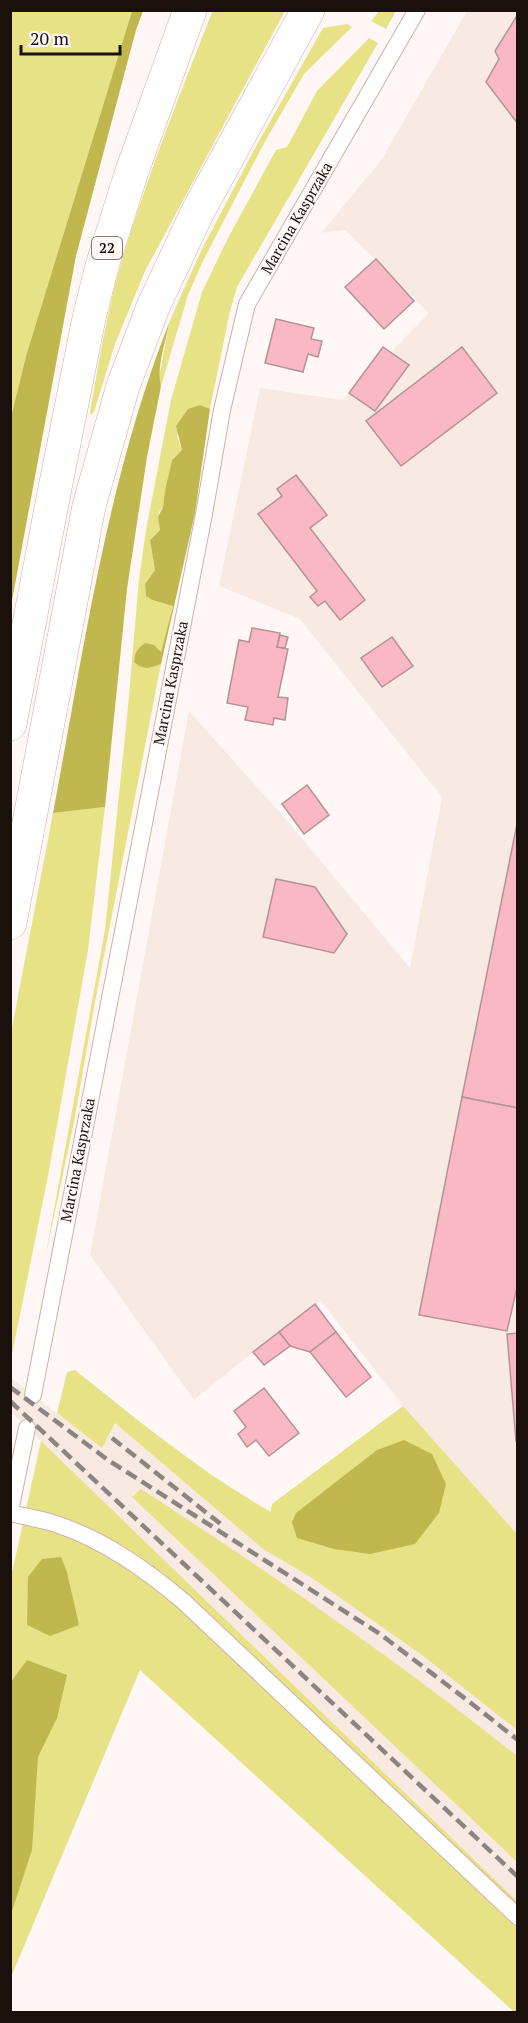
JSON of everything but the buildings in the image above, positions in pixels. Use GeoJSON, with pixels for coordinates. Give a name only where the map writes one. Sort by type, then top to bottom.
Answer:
{"type":"FeatureCollection","features":[{"type":"Feature","properties":{"kind":"main road","name":"22"},"geometry":{"type":"LineString","coordinates":[[10,724],[58,470],[102,266],[132,171],[190,10]]}},
{"type":"Feature","properties":{"kind":"main road"},"geometry":{"type":"LineString","coordinates":[[10,923],[89,506],[123,386],[153,307],[198,211],[308,10]]}},
{"type":"Feature","properties":{"kind":"lane","name":"Marcina Kasprzaka"},"geometry":{"type":"LineString","coordinates":[[33,1395],[204,514],[222,410],[247,304],[417,10]]}},
{"type":"Feature","properties":{"kind":"lane"},"geometry":{"type":"LineString","coordinates":[[27,1428],[11,1503],[111,1549],[144,1569],[183,1601],[518,1917]]}},
{"type":"Feature","properties":{"kind":"shaded area"},"geometry":{"type":"Polygon","coordinates":[[[213,10],[285,11],[145,271],[115,344],[94,412],[91,415],[104,336],[122,260],[154,165],[213,10]]]}},
{"type":"Feature","properties":{"kind":"shaded area"},"geometry":{"type":"Polygon","coordinates":[[[11,11],[132,11],[26,356],[11,417],[11,11]]]}},
{"type":"Feature","properties":{"kind":"shaded area"},"geometry":{"type":"Polygon","coordinates":[[[132,11],[143,11],[76,256],[11,606],[11,417],[26,356],[132,11]]]}},
{"type":"Feature","properties":{"kind":"shaded area"},"geometry":{"type":"Polygon","coordinates":[[[379,11],[396,11],[386,29],[371,21],[379,11]]]}},
{"type":"Feature","properties":{"kind":"shaded area"},"geometry":{"type":"Polygon","coordinates":[[[467,11],[517,11],[517,1901],[11,1412],[10,1377],[102,1448],[115,1423],[263,1549],[272,1504],[403,1406],[321,1301],[194,1400],[90,1255],[189,711],[290,824],[410,968],[442,797],[300,619],[219,586],[260,388],[343,400],[429,313],[345,230],[321,233],[382,159],[467,11]]]}},
{"type":"Feature","properties":{"kind":"shaded area"},"geometry":{"type":"Polygon","coordinates":[[[347,24],[352,27],[304,74],[263,145],[202,263],[188,295],[161,386],[159,379],[169,323],[202,249],[254,150],[323,28],[347,24]]]}},
{"type":"Feature","properties":{"kind":"shaded area"},"geometry":{"type":"Polygon","coordinates":[[[369,38],[378,43],[237,287],[210,409],[200,405],[177,436],[182,450],[172,460],[163,507],[159,512],[160,530],[150,540],[155,570],[145,584],[146,596],[173,606],[161,653],[150,668],[161,664],[74,1122],[45,1259],[105,930],[139,579],[171,400],[202,292],[228,238],[276,150],[287,147],[317,91],[369,38]]]}},
{"type":"Feature","properties":{"kind":"shaded area"},"geometry":{"type":"Polygon","coordinates":[[[169,323],[161,363],[161,386],[147,457],[127,589],[105,807],[53,813],[99,565],[113,504],[147,382],[169,323]]]}},
{"type":"Feature","properties":{"kind":"shaded area"},"geometry":{"type":"Polygon","coordinates":[[[200,405],[210,409],[195,513],[161,664],[150,668],[144,667],[134,662],[136,653],[145,643],[154,645],[161,652],[173,606],[146,596],[145,584],[155,570],[150,540],[160,530],[158,517],[163,507],[172,460],[182,450],[176,426],[188,409],[200,405]]]}},
{"type":"Feature","properties":{"kind":"shaded area"},"geometry":{"type":"Polygon","coordinates":[[[105,807],[88,950],[48,1176],[11,1359],[11,1033],[53,813],[105,807]]]}},
{"type":"Feature","properties":{"kind":"shaded area"},"geometry":{"type":"Polygon","coordinates":[[[75,1370],[194,1463],[271,1512],[272,1504],[403,1406],[517,1534],[517,1730],[422,1655],[309,1576],[263,1549],[115,1423],[102,1448],[57,1413],[67,1372],[75,1370]]]}},
{"type":"Feature","properties":{"kind":"shaded area"},"geometry":{"type":"Polygon","coordinates":[[[404,1440],[432,1454],[446,1484],[439,1513],[415,1544],[370,1554],[334,1549],[297,1538],[292,1522],[296,1513],[377,1450],[404,1440]]]}},
{"type":"Feature","properties":{"kind":"shaded area"},"geometry":{"type":"Polygon","coordinates":[[[41,1441],[517,1901],[517,2012],[514,2012],[140,1670],[11,1977],[11,1577],[41,1441]]]}},
{"type":"Feature","properties":{"kind":"shaded area"},"geometry":{"type":"Polygon","coordinates":[[[141,1489],[332,1618],[472,1720],[517,1756],[517,1862],[132,1497],[141,1489]]]}},
{"type":"Feature","properties":{"kind":"shaded area"},"geometry":{"type":"Polygon","coordinates":[[[61,1557],[67,1572],[79,1625],[50,1636],[27,1625],[28,1577],[42,1559],[61,1557]]]}},
{"type":"Feature","properties":{"kind":"shaded area"},"geometry":{"type":"Polygon","coordinates":[[[27,1660],[67,1675],[57,1718],[38,1757],[32,1850],[11,1914],[11,1682],[27,1660]]]}},
{"type":"Feature","properties":{"kind":"railway"},"geometry":{"type":"LineString","coordinates":[[10,1387],[108,1460],[380,1634],[518,1740]]}},
{"type":"Feature","properties":{"kind":"railway"},"geometry":{"type":"LineString","coordinates":[[10,1401],[518,1877]]}},
{"type":"Feature","properties":{"kind":"railway"},"geometry":{"type":"LineString","coordinates":[[112,1438],[222,1525]]}}]}
